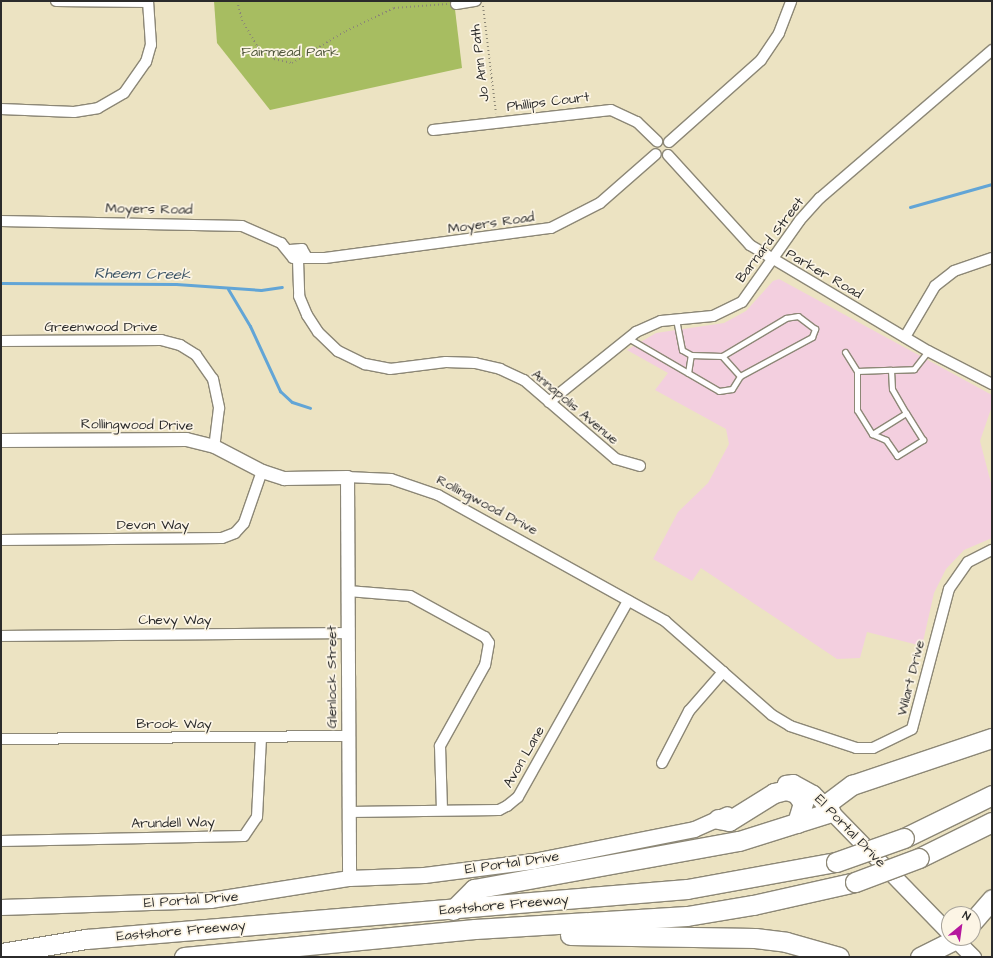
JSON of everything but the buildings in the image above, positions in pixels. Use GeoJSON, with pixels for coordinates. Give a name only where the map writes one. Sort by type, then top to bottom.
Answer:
{"type":"FeatureCollection","features":[{"type":"Feature","properties":{"kind":"highway"},"geometry":{"type":"LineString","coordinates":[[453,910],[474,889],[739,841],[798,823],[828,809],[852,785],[992,738]]}},
{"type":"Feature","properties":{"kind":"highway"},"geometry":{"type":"LineString","coordinates":[[718,819],[729,821],[774,793],[786,790],[796,793],[803,803],[798,823]]}},
{"type":"Feature","properties":{"kind":"highway","name":"Eastshore Freeway"},"geometry":{"type":"LineString","coordinates":[[1,953],[86,939],[453,910],[687,889],[836,862],[904,838],[992,795]]}},
{"type":"Feature","properties":{"kind":"highway","name":"Eastshore Freeway"},"geometry":{"type":"LineString","coordinates":[[184,957],[475,929],[687,916],[753,905],[855,882],[919,858],[992,822]]}},
{"type":"Feature","properties":{"kind":"highway"},"geometry":{"type":"LineString","coordinates":[[981,912],[992,899]]}},
{"type":"Feature","properties":{"kind":"highway"},"geometry":{"type":"LineString","coordinates":[[475,929],[627,938],[755,938],[786,942],[839,957]]}},
{"type":"Feature","properties":{"kind":"highway"},"geometry":{"type":"LineString","coordinates":[[920,957],[941,945]]}},
{"type":"Feature","properties":{"kind":"main road","name":"El Portal Drive"},"geometry":{"type":"LineString","coordinates":[[1,907],[210,900],[349,878],[424,875],[533,862],[694,829],[718,819],[776,783],[793,782],[813,793],[941,924]]}},
{"type":"Feature","properties":{"kind":"main road","name":"El Portal Drive"},"geometry":{"type":"LineString","coordinates":[[963,946],[973,957]]}},
{"type":"Feature","properties":{"kind":"street"},"geometry":{"type":"LineString","coordinates":[[1,109],[74,112],[98,108],[124,93],[146,62],[151,45],[148,2],[56,1]]}},
{"type":"Feature","properties":{"kind":"street"},"geometry":{"type":"LineString","coordinates":[[456,4],[476,1]]}},
{"type":"Feature","properties":{"kind":"street"},"geometry":{"type":"LineString","coordinates":[[669,142],[657,141],[656,154],[668,155],[669,142],[761,60],[779,33],[791,1]]}},
{"type":"Feature","properties":{"kind":"street","name":"Barnard Street"},"geometry":{"type":"LineString","coordinates":[[549,402],[628,338],[661,321],[729,311],[742,302],[772,260],[820,198],[992,50]]}},
{"type":"Feature","properties":{"kind":"street","name":"Phillips Court"},"geometry":{"type":"LineString","coordinates":[[433,130],[611,110],[637,122],[657,141]]}},
{"type":"Feature","properties":{"kind":"street","name":"Moyers Road"},"geometry":{"type":"LineString","coordinates":[[1,221],[224,224],[263,234],[290,250],[290,254],[302,258],[325,258],[551,228],[600,203],[656,154]]}},
{"type":"Feature","properties":{"kind":"street","name":"Parker Road"},"geometry":{"type":"LineString","coordinates":[[668,155],[730,227],[772,260],[928,350],[992,384]]}},
{"type":"Feature","properties":{"kind":"street","name":"Annapolis Avenue"},"geometry":{"type":"LineString","coordinates":[[302,258],[298,296],[307,315],[318,332],[351,358],[390,369],[475,363],[524,380],[616,459],[640,466]]}},
{"type":"Feature","properties":{"kind":"street"},"geometry":{"type":"LineString","coordinates":[[905,337],[935,286],[954,271],[992,258]]}},
{"type":"Feature","properties":{"kind":"street","name":"Greenwood Drive"},"geometry":{"type":"LineString","coordinates":[[1,341],[161,340],[180,345],[196,355],[213,379],[219,408],[214,446]]}},
{"type":"Feature","properties":{"kind":"street","name":"Rollingwood Drive"},"geometry":{"type":"LineString","coordinates":[[1,440],[186,439],[214,446],[262,471],[284,478],[347,477],[391,479],[438,495],[628,601],[682,633],[723,672],[772,715],[790,726]]}},
{"type":"Feature","properties":{"kind":"street","name":"Devon Way"},"geometry":{"type":"LineString","coordinates":[[1,540],[222,538],[235,533],[244,523],[262,471]]}},
{"type":"Feature","properties":{"kind":"street","name":"Glenlock Street"},"geometry":{"type":"LineString","coordinates":[[347,477],[349,633],[349,878]]}},
{"type":"Feature","properties":{"kind":"street","name":"Wilart Drive"},"geometry":{"type":"LineString","coordinates":[[790,726],[856,748],[873,748],[905,735],[915,720],[949,589],[968,562],[992,550]]}},
{"type":"Feature","properties":{"kind":"street"},"geometry":{"type":"LineString","coordinates":[[348,591],[410,596],[485,637],[488,643],[485,665],[440,746],[442,810]]}},
{"type":"Feature","properties":{"kind":"street","name":"Avon Lane"},"geometry":{"type":"LineString","coordinates":[[349,812],[499,810],[518,797],[628,601]]}},
{"type":"Feature","properties":{"kind":"street","name":"Chevy Way"},"geometry":{"type":"LineString","coordinates":[[1,636],[349,633]]}},
{"type":"Feature","properties":{"kind":"street"},"geometry":{"type":"LineString","coordinates":[[662,763],[689,711],[723,672]]}},
{"type":"Feature","properties":{"kind":"street","name":"Brook Way"},"geometry":{"type":"LineString","coordinates":[[1,739],[261,738],[348,736]]}},
{"type":"Feature","properties":{"kind":"street","name":"Arundell Way"},"geometry":{"type":"LineString","coordinates":[[1,841],[244,836],[257,818],[261,738]]}},
{"type":"Feature","properties":{"kind":"lane"},"geometry":{"type":"LineString","coordinates":[[628,338],[719,391],[732,389],[740,376],[812,337],[815,329],[798,316],[786,318],[722,356],[691,355],[682,350],[676,320]]}},
{"type":"Feature","properties":{"kind":"lane"},"geometry":{"type":"LineString","coordinates":[[857,372],[914,368],[928,350]]}},
{"type":"Feature","properties":{"kind":"lane"},"geometry":{"type":"LineString","coordinates":[[845,352],[857,372],[857,410],[872,434],[886,440],[897,456],[923,440],[892,389],[891,370]]}},
{"type":"Feature","properties":{"kind":"lane"},"geometry":{"type":"LineString","coordinates":[[688,373],[691,355]]}},
{"type":"Feature","properties":{"kind":"lane"},"geometry":{"type":"LineString","coordinates":[[722,356],[740,376]]}},
{"type":"Feature","properties":{"kind":"lane"},"geometry":{"type":"LineString","coordinates":[[872,434],[906,413]]}},
{"type":"Feature","properties":{"kind":"path"},"geometry":{"type":"LineString","coordinates":[[237,1],[242,20],[257,46],[274,59],[292,63],[346,30],[394,8],[456,4]]}},
{"type":"Feature","properties":{"kind":"path","name":"Jo Ann Path"},"geometry":{"type":"LineString","coordinates":[[483,1],[497,122]]}},
{"type":"Feature","properties":{"kind":"shaded area"},"geometry":{"type":"Polygon","coordinates":[[[779,279],[992,395],[992,406],[980,441],[992,487],[992,538],[964,550],[946,569],[934,593],[922,646],[867,632],[860,658],[837,659],[701,568],[692,581],[653,559],[678,512],[708,483],[729,444],[726,429],[655,390],[668,373],[627,350],[656,333],[724,323],[746,311],[773,281],[779,279]]]}},
{"type":"Feature","properties":{"kind":"green space","name":"Fairmead Park"},"geometry":{"type":"Polygon","coordinates":[[[214,1],[454,1],[462,68],[270,110],[217,43],[214,1]]]}},
{"type":"Feature","properties":{"kind":"waterway","name":"Rheem Creek"},"geometry":{"type":"LineString","coordinates":[[910,207],[992,184]]}},
{"type":"Feature","properties":{"kind":"waterway","name":"Rheem Creek"},"geometry":{"type":"LineString","coordinates":[[1,283],[176,284],[261,290],[282,287]]}},
{"type":"Feature","properties":{"kind":"waterway"},"geometry":{"type":"LineString","coordinates":[[228,289],[250,326],[280,391],[292,402],[310,408]]}}]}
